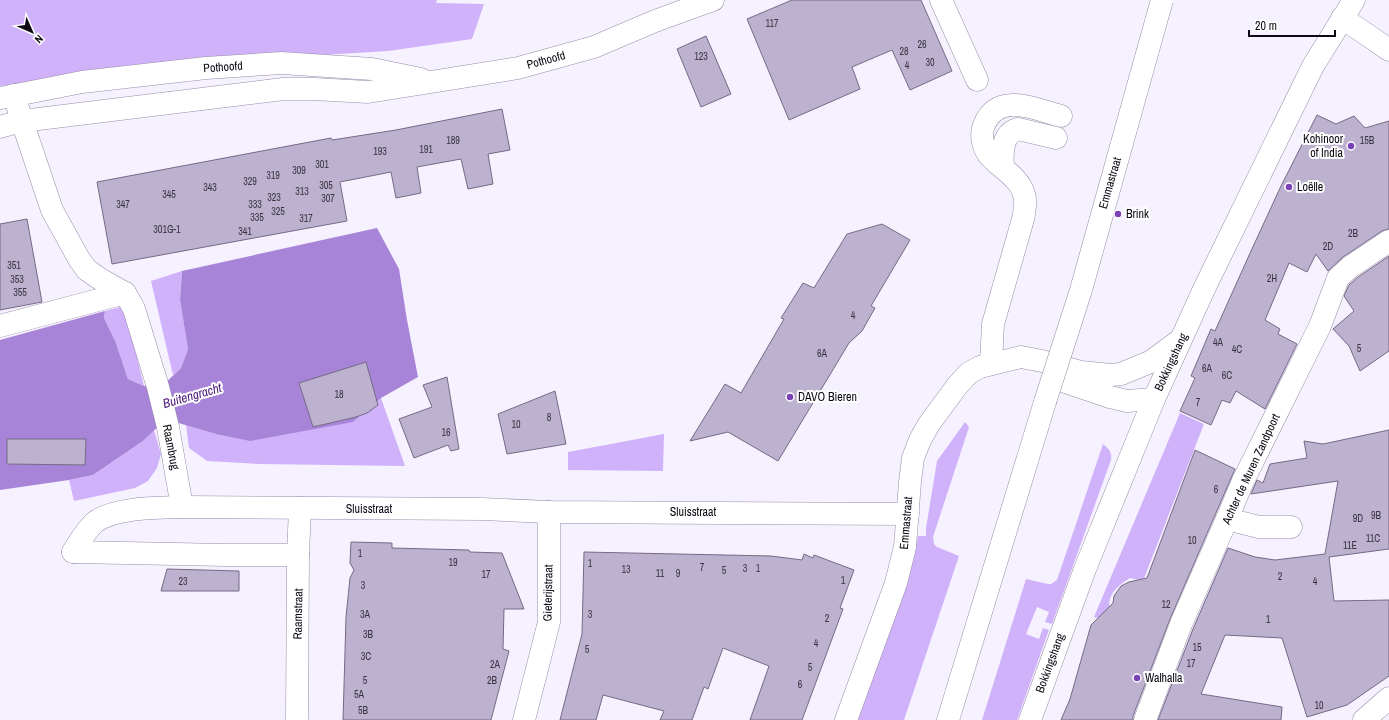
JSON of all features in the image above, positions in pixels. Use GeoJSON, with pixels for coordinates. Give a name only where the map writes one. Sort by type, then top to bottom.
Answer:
{"type":"FeatureCollection","features":[{"type":"Feature","properties":{"kind":"street","name":"Pothoofd"},"geometry":{"type":"LineString","coordinates":[[655,22],[690,0]]}},
{"type":"Feature","properties":{"kind":"street","name":"Pothoofd"},"geometry":{"type":"LineString","coordinates":[[0,127],[22,121],[283,89],[368,92],[518,68],[594,47],[714,0]]}},
{"type":"Feature","properties":{"kind":"street"},"geometry":{"type":"LineString","coordinates":[[941,0],[977,80]]}},
{"type":"Feature","properties":{"kind":"street","name":"Emmastraat"},"geometry":{"type":"LineString","coordinates":[[948,720],[1044,402],[1081,290],[1162,0]]}},
{"type":"Feature","properties":{"kind":"street","name":"Bokkingshang"},"geometry":{"type":"LineString","coordinates":[[1030,720],[1085,569],[1154,399],[1204,289],[1313,66],[1354,0]]}},
{"type":"Feature","properties":{"kind":"street"},"geometry":{"type":"LineString","coordinates":[[1342,18],[1389,50]]}},
{"type":"Feature","properties":{"kind":"street","name":"Pothoofd"},"geometry":{"type":"LineString","coordinates":[[125,293],[87,270],[79,259],[52,210],[22,121],[7,96],[82,82],[206,68],[282,63],[372,69],[432,81]]}},
{"type":"Feature","properties":{"kind":"street"},"geometry":{"type":"LineString","coordinates":[[1061,116],[1015,105],[1004,105],[992,112],[987,118],[983,127],[982,137],[988,153],[1022,189],[1025,196],[1023,219],[993,324],[998,363],[1127,401],[1154,399]]}},
{"type":"Feature","properties":{"kind":"street"},"geometry":{"type":"LineString","coordinates":[[1003,168],[1002,155],[1006,138],[1014,130],[1018,129],[1056,138]]}},
{"type":"Feature","properties":{"kind":"street","name":"Achter de Muren Zandpoort"},"geometry":{"type":"LineString","coordinates":[[1145,720],[1181,624],[1243,481],[1320,326],[1338,278],[1350,267],[1389,241]]}},
{"type":"Feature","properties":{"kind":"street"},"geometry":{"type":"LineString","coordinates":[[0,326],[125,293]]}},
{"type":"Feature","properties":{"kind":"street","name":"Raambrug"},"geometry":{"type":"LineString","coordinates":[[125,293],[134,308],[158,387],[168,427],[182,507]]}},
{"type":"Feature","properties":{"kind":"street","name":"Emmastraat"},"geometry":{"type":"LineString","coordinates":[[846,720],[896,583],[905,547],[913,458],[920,440],[945,402],[963,379],[969,373],[980,367],[1021,357],[1042,361],[1081,372],[1111,375],[1121,374],[1150,362],[1182,339]]}},
{"type":"Feature","properties":{"kind":"street","name":"Sluisstraat"},"geometry":{"type":"LineString","coordinates":[[298,555],[73,552],[86,532],[96,522],[114,513],[152,508],[483,509],[549,512],[908,514]]}},
{"type":"Feature","properties":{"kind":"street","name":"Raamstraat"},"geometry":{"type":"LineString","coordinates":[[297,720],[298,555],[300,508]]}},
{"type":"Feature","properties":{"kind":"street","name":"Gieterijstraat"},"geometry":{"type":"LineString","coordinates":[[524,720],[549,622],[549,512]]}},
{"type":"Feature","properties":{"kind":"street"},"geometry":{"type":"LineString","coordinates":[[1227,519],[1259,527],[1291,527]]}},
{"type":"Feature","properties":{"kind":"street"},"geometry":{"type":"LineString","coordinates":[[1364,720],[1389,698]]}},
{"type":"Feature","properties":{"kind":"shaded area"},"geometry":{"type":"Polygon","coordinates":[[[0,0],[437,0],[436,3],[484,4],[472,39],[388,51],[131,67],[26,84],[0,86],[0,0]]]}},
{"type":"Feature","properties":{"kind":"shaded area"},"geometry":{"type":"Polygon","coordinates":[[[182,271],[180,300],[188,349],[181,368],[173,375],[151,281],[182,271]]]}},
{"type":"Feature","properties":{"kind":"shaded area"},"geometry":{"type":"Polygon","coordinates":[[[124,306],[144,386],[128,379],[116,343],[104,318],[105,311],[124,306]]]}},
{"type":"Feature","properties":{"kind":"shaded area"},"geometry":{"type":"Polygon","coordinates":[[[381,398],[405,466],[260,464],[207,461],[189,448],[186,425],[216,434],[353,422],[381,398]]]}},
{"type":"Feature","properties":{"kind":"shaded area"},"geometry":{"type":"Polygon","coordinates":[[[1180,413],[1204,424],[1143,581],[1130,578],[1122,583],[1112,595],[1109,604],[1110,609],[1119,623],[1094,617],[1180,413]]]}},
{"type":"Feature","properties":{"kind":"shaded area"},"geometry":{"type":"Polygon","coordinates":[[[965,422],[969,427],[933,537],[934,544],[937,547],[959,556],[904,720],[857,720],[909,573],[918,536],[926,536],[937,461],[965,422]]]}},
{"type":"Feature","properties":{"kind":"shaded area"},"geometry":{"type":"Polygon","coordinates":[[[154,430],[161,454],[157,468],[148,481],[135,488],[74,501],[69,480],[93,475],[143,441],[154,430]]]}},
{"type":"Feature","properties":{"kind":"shaded area"},"geometry":{"type":"Polygon","coordinates":[[[664,434],[663,471],[568,470],[568,452],[664,434]]]}},
{"type":"Feature","properties":{"kind":"shaded area"},"geometry":{"type":"Polygon","coordinates":[[[1103,444],[1110,451],[1111,460],[1052,624],[1045,622],[1049,612],[1037,607],[1026,634],[1039,639],[1043,628],[1049,630],[1017,720],[982,720],[1026,579],[1048,584],[1051,584],[1057,580],[1103,444]]]}},
{"type":"Feature","properties":{"kind":"water","name":"Buitengracht"},"geometry":{"type":"Polygon","coordinates":[[[377,228],[399,269],[418,377],[381,398],[353,422],[250,441],[216,434],[175,422],[164,421],[143,441],[93,475],[0,490],[0,340],[105,311],[104,318],[116,343],[128,379],[144,386],[161,387],[181,368],[188,349],[180,300],[182,271],[377,228]]]}},
{"type":"Feature","properties":{"kind":"building"},"geometry":{"type":"Polygon","coordinates":[[[792,0],[921,0],[952,71],[910,90],[892,50],[852,67],[860,89],[789,120],[747,19],[792,0]]]}},
{"type":"Feature","properties":{"kind":"building"},"geometry":{"type":"Polygon","coordinates":[[[706,36],[731,94],[701,107],[677,49],[706,36]]]}},
{"type":"Feature","properties":{"kind":"building"},"geometry":{"type":"Polygon","coordinates":[[[502,109],[510,150],[488,154],[493,184],[468,189],[461,159],[417,167],[421,193],[396,198],[391,172],[340,182],[347,221],[112,264],[97,182],[331,138],[332,140],[396,130],[502,109]]]}},
{"type":"Feature","properties":{"kind":"building"},"geometry":{"type":"Polygon","coordinates":[[[1317,115],[1336,124],[1354,116],[1365,128],[1389,121],[1389,229],[1382,231],[1343,257],[1328,271],[1316,254],[1307,272],[1289,263],[1265,320],[1280,329],[1278,334],[1297,344],[1265,409],[1236,391],[1230,403],[1222,400],[1211,425],[1180,411],[1195,378],[1191,376],[1211,329],[1215,331],[1281,186],[1317,115]]]}},
{"type":"Feature","properties":{"kind":"building"},"geometry":{"type":"Polygon","coordinates":[[[27,219],[42,302],[0,310],[0,224],[27,219]]]}},
{"type":"Feature","properties":{"kind":"building"},"geometry":{"type":"Polygon","coordinates":[[[882,224],[910,240],[871,306],[875,308],[862,331],[849,343],[778,461],[728,432],[690,441],[725,384],[741,393],[784,319],[781,318],[803,283],[814,288],[847,234],[882,224]]]}},
{"type":"Feature","properties":{"kind":"building"},"geometry":{"type":"Polygon","coordinates":[[[1389,256],[1389,351],[1360,371],[1349,346],[1333,329],[1354,311],[1344,296],[1349,285],[1389,256]]]}},
{"type":"Feature","properties":{"kind":"building"},"geometry":{"type":"Polygon","coordinates":[[[366,362],[378,405],[367,413],[356,417],[313,427],[299,383],[366,362]]]}},
{"type":"Feature","properties":{"kind":"building"},"geometry":{"type":"Polygon","coordinates":[[[447,377],[459,449],[451,451],[448,445],[414,458],[399,419],[432,407],[423,385],[447,377]]]}},
{"type":"Feature","properties":{"kind":"building"},"geometry":{"type":"Polygon","coordinates":[[[555,391],[566,444],[507,454],[498,414],[555,391]]]}},
{"type":"Feature","properties":{"kind":"building"},"geometry":{"type":"Polygon","coordinates":[[[1389,430],[1389,549],[1329,557],[1334,601],[1389,600],[1389,676],[1347,705],[1307,717],[1282,638],[1225,635],[1201,694],[1282,707],[1281,720],[1158,720],[1193,629],[1228,548],[1255,557],[1275,560],[1325,554],[1338,481],[1251,494],[1257,480],[1263,483],[1270,464],[1307,458],[1304,441],[1323,444],[1389,430]]]}},
{"type":"Feature","properties":{"kind":"building"},"geometry":{"type":"Polygon","coordinates":[[[7,439],[86,439],[85,465],[7,464],[7,439]]]}},
{"type":"Feature","properties":{"kind":"building"},"geometry":{"type":"Polygon","coordinates":[[[1195,450],[1235,469],[1170,619],[1133,716],[1133,720],[1061,720],[1070,699],[1091,625],[1113,603],[1114,596],[1121,586],[1129,582],[1147,578],[1195,450]]]}},
{"type":"Feature","properties":{"kind":"building"},"geometry":{"type":"Polygon","coordinates":[[[351,542],[392,543],[392,548],[469,550],[470,552],[502,553],[524,609],[504,609],[503,649],[509,651],[491,720],[343,720],[346,617],[350,578],[354,570],[350,563],[351,542]]]}},
{"type":"Feature","properties":{"kind":"building"},"geometry":{"type":"Polygon","coordinates":[[[584,552],[771,556],[802,560],[804,554],[813,558],[814,555],[854,570],[840,608],[843,609],[802,720],[750,720],[769,666],[723,648],[708,689],[704,687],[692,720],[660,720],[664,711],[603,695],[596,720],[560,720],[582,634],[584,552]]]}},
{"type":"Feature","properties":{"kind":"building"},"geometry":{"type":"Polygon","coordinates":[[[167,569],[239,571],[239,591],[161,591],[167,569]]]}},
{"type":"Feature","properties":{"kind":"place","name":"Kohinoor of India"},"geometry":{"type":"Point","coordinates":[1351,146]}},
{"type":"Feature","properties":{"kind":"place","name":"Loëlle"},"geometry":{"type":"Point","coordinates":[1289,187]}},
{"type":"Feature","properties":{"kind":"place","name":"Brink"},"geometry":{"type":"Point","coordinates":[1118,214]}},
{"type":"Feature","properties":{"kind":"place","name":"DAVO Bieren"},"geometry":{"type":"Point","coordinates":[790,397]}},
{"type":"Feature","properties":{"kind":"place","name":"Walhalla"},"geometry":{"type":"Point","coordinates":[1137,678]}}]}
